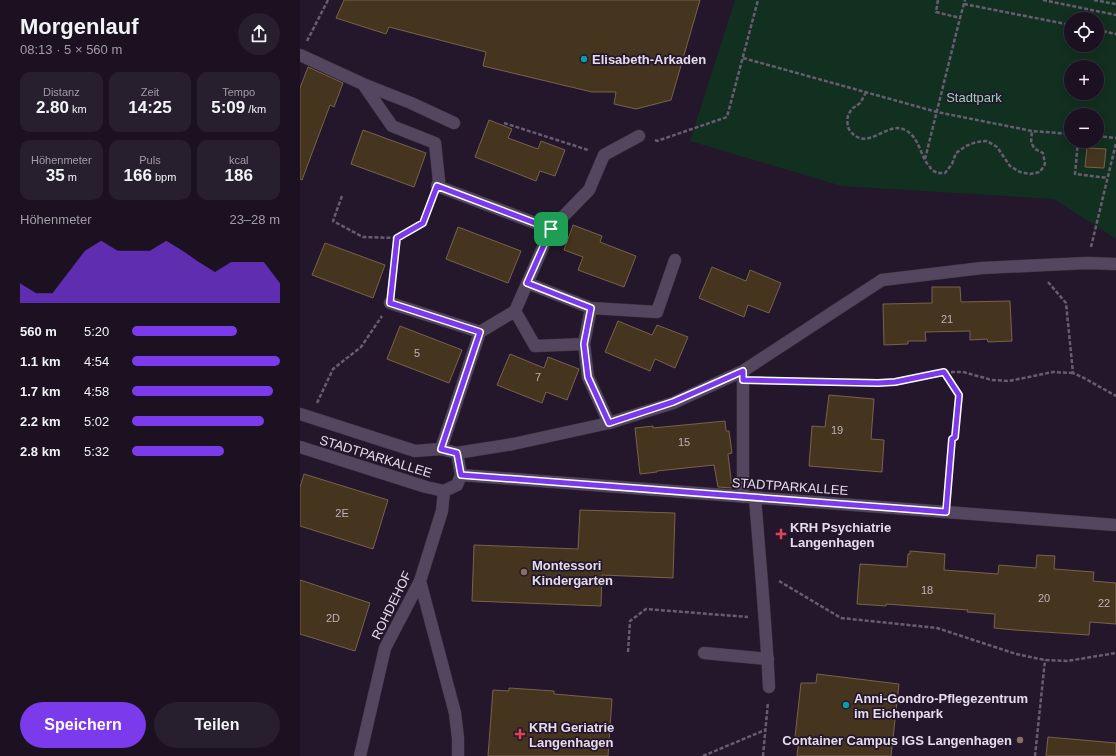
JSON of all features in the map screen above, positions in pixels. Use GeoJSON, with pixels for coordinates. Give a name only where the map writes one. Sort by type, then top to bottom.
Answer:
{"type":"FeatureCollection","features":[{"type":"Feature","properties":{"kind":"street"},"geometry":{"type":"LineString","coordinates":[[300,55],[454,123]]}},
{"type":"Feature","properties":{"kind":"street"},"geometry":{"type":"LineString","coordinates":[[363,84],[392,126],[435,143],[439,181],[437,186],[551,229]]}},
{"type":"Feature","properties":{"kind":"street"},"geometry":{"type":"LineString","coordinates":[[441,449],[480,332],[515,311],[551,229],[589,190],[604,155],[639,136]]}},
{"type":"Feature","properties":{"kind":"street"},"geometry":{"type":"LineString","coordinates":[[527,283],[591,308],[657,312],[676,260]]}},
{"type":"Feature","properties":{"kind":"street"},"geometry":{"type":"LineString","coordinates":[[461,475],[457,453],[513,444],[609,423],[673,402],[743,375],[882,280],[982,268],[1087,263],[1116,264]]}},
{"type":"Feature","properties":{"kind":"street"},"geometry":{"type":"LineString","coordinates":[[390,303],[480,332]]}},
{"type":"Feature","properties":{"kind":"street"},"geometry":{"type":"LineString","coordinates":[[591,308],[584,344],[588,377],[609,423]]}},
{"type":"Feature","properties":{"kind":"street"},"geometry":{"type":"LineString","coordinates":[[515,311],[535,346],[584,344]]}},
{"type":"Feature","properties":{"kind":"street"},"geometry":{"type":"LineString","coordinates":[[743,375],[749,497],[766,618],[769,687]]}},
{"type":"Feature","properties":{"kind":"street","name":"STADTPARKALLEE"},"geometry":{"type":"LineString","coordinates":[[305,415],[415,450],[441,449],[457,453]]}},
{"type":"Feature","properties":{"kind":"street","name":"STADTPARKALLEE"},"geometry":{"type":"LineString","coordinates":[[300,447],[426,487],[444,491],[457,485],[461,475],[1116,525]]}},
{"type":"Feature","properties":{"kind":"street","name":"ROHDEHOF"},"geometry":{"type":"LineString","coordinates":[[360,756],[385,648],[420,581],[442,511],[444,491]]}},
{"type":"Feature","properties":{"kind":"street"},"geometry":{"type":"LineString","coordinates":[[420,581],[455,713],[458,738],[458,756]]}},
{"type":"Feature","properties":{"kind":"street"},"geometry":{"type":"LineString","coordinates":[[704,653],[768,659]]}},
{"type":"Feature","properties":{"kind":"path"},"geometry":{"type":"LineString","coordinates":[[300,55],[328,0]]}},
{"type":"Feature","properties":{"kind":"path"},"geometry":{"type":"LineString","coordinates":[[639,136],[657,140],[727,117],[758,0]]}},
{"type":"Feature","properties":{"kind":"path"},"geometry":{"type":"LineString","coordinates":[[938,0],[936,12],[960,18]]}},
{"type":"Feature","properties":{"kind":"path"},"geometry":{"type":"LineString","coordinates":[[925,159],[965,0]]}},
{"type":"Feature","properties":{"kind":"path"},"geometry":{"type":"LineString","coordinates":[[1043,0],[1116,15]]}},
{"type":"Feature","properties":{"kind":"path"},"geometry":{"type":"LineString","coordinates":[[1094,0],[1116,4]]}},
{"type":"Feature","properties":{"kind":"path"},"geometry":{"type":"LineString","coordinates":[[964,4],[1064,24]]}},
{"type":"Feature","properties":{"kind":"path"},"geometry":{"type":"LineString","coordinates":[[1104,31],[1116,34]]}},
{"type":"Feature","properties":{"kind":"path"},"geometry":{"type":"LineString","coordinates":[[743,58],[937,112],[1032,131],[1064,133]]}},
{"type":"Feature","properties":{"kind":"path"},"geometry":{"type":"LineString","coordinates":[[866,92],[861,102],[852,108],[847,118],[848,128],[855,137],[867,139],[890,129],[899,127],[907,131],[919,145],[929,167],[937,173],[945,173],[952,164],[956,153],[966,146],[987,140],[996,147],[1010,166],[1020,172],[1030,174],[1040,172],[1045,164],[1043,153],[1035,149],[1031,143],[1032,131]]}},
{"type":"Feature","properties":{"kind":"path"},"geometry":{"type":"LineString","coordinates":[[504,123],[604,155]]}},
{"type":"Feature","properties":{"kind":"path"},"geometry":{"type":"LineString","coordinates":[[1104,137],[1116,138]]}},
{"type":"Feature","properties":{"kind":"path"},"geometry":{"type":"LineString","coordinates":[[1087,263],[1116,143]]}},
{"type":"Feature","properties":{"kind":"path"},"geometry":{"type":"LineString","coordinates":[[1077,148],[1075,174],[1108,178]]}},
{"type":"Feature","properties":{"kind":"path"},"geometry":{"type":"LineString","coordinates":[[342,196],[333,221],[363,237],[397,238],[423,223],[437,186]]}},
{"type":"Feature","properties":{"kind":"path"},"geometry":{"type":"LineString","coordinates":[[305,415],[332,369],[361,347],[390,303],[397,238]]}},
{"type":"Feature","properties":{"kind":"path"},"geometry":{"type":"LineString","coordinates":[[1034,265],[1066,304],[1073,373]]}},
{"type":"Feature","properties":{"kind":"path"},"geometry":{"type":"LineString","coordinates":[[944,372],[959,395],[955,437],[952,439],[946,512]]}},
{"type":"Feature","properties":{"kind":"path"},"geometry":{"type":"LineString","coordinates":[[743,375],[878,383],[895,382],[944,372],[963,372],[992,380],[1009,382],[1053,372],[1073,373],[1116,396]]}},
{"type":"Feature","properties":{"kind":"path"},"geometry":{"type":"LineString","coordinates":[[760,571],[841,618],[937,628],[1016,654],[1045,660],[1067,661],[1116,653]]}},
{"type":"Feature","properties":{"kind":"path"},"geometry":{"type":"LineString","coordinates":[[628,652],[630,621],[646,609],[766,618]]}},
{"type":"Feature","properties":{"kind":"path"},"geometry":{"type":"LineString","coordinates":[[1035,756],[1045,660]]}},
{"type":"Feature","properties":{"kind":"path"},"geometry":{"type":"LineString","coordinates":[[763,756],[769,687]]}},
{"type":"Feature","properties":{"kind":"path"},"geometry":{"type":"LineString","coordinates":[[703,756],[765,730]]}},
{"type":"Feature","properties":{"kind":"green space","name":"Stadtpark"},"geometry":{"type":"Polygon","coordinates":[[[735,0],[1116,0],[1116,239],[1054,199],[842,186],[690,141],[735,0]]]}},
{"type":"Feature","properties":{"kind":"building","name":"Elisabeth-Arkaden"},"geometry":{"type":"Polygon","coordinates":[[[344,0],[700,0],[671,100],[636,109],[614,104],[616,92],[592,92],[483,66],[486,52],[389,27],[386,34],[336,18],[344,0]]]}},
{"type":"Feature","properties":{"kind":"building"},"geometry":{"type":"Polygon","coordinates":[[[308,67],[343,83],[334,107],[330,105],[302,180],[300,179],[300,88],[308,67]]]}},
{"type":"Feature","properties":{"kind":"building"},"geometry":{"type":"Polygon","coordinates":[[[489,120],[512,129],[508,138],[538,149],[541,141],[565,150],[555,176],[540,171],[536,181],[475,157],[489,120]]]}},
{"type":"Feature","properties":{"kind":"building"},"geometry":{"type":"Polygon","coordinates":[[[363,130],[426,153],[414,187],[351,164],[363,130]]]}},
{"type":"Feature","properties":{"kind":"building"},"geometry":{"type":"Polygon","coordinates":[[[1087,148],[1106,149],[1104,168],[1085,167],[1087,148]]]}},
{"type":"Feature","properties":{"kind":"building"},"geometry":{"type":"Polygon","coordinates":[[[573,225],[602,236],[600,242],[636,256],[624,287],[578,270],[583,257],[564,250],[573,225]]]}},
{"type":"Feature","properties":{"kind":"building"},"geometry":{"type":"Polygon","coordinates":[[[458,227],[521,251],[508,283],[446,259],[458,227]]]}},
{"type":"Feature","properties":{"kind":"building"},"geometry":{"type":"Polygon","coordinates":[[[325,243],[385,265],[373,298],[312,275],[325,243]]]}},
{"type":"Feature","properties":{"kind":"building"},"geometry":{"type":"Polygon","coordinates":[[[712,267],[746,281],[750,270],[781,283],[769,313],[748,305],[744,317],[699,298],[712,267]]]}},
{"type":"Feature","properties":{"kind":"building"},"geometry":{"type":"Polygon","coordinates":[[[932,287],[960,287],[961,302],[1010,301],[1012,341],[988,342],[987,339],[970,340],[970,331],[925,332],[926,341],[908,341],[908,344],[884,345],[883,304],[932,303],[932,287]]]}},
{"type":"Feature","properties":{"kind":"building"},"geometry":{"type":"Polygon","coordinates":[[[618,321],[652,335],[657,325],[688,337],[675,368],[655,359],[650,371],[605,352],[618,321]]]}},
{"type":"Feature","properties":{"kind":"building"},"geometry":{"type":"Polygon","coordinates":[[[400,326],[462,350],[449,383],[387,359],[400,326]]]}},
{"type":"Feature","properties":{"kind":"building"},"geometry":{"type":"Polygon","coordinates":[[[510,354],[544,368],[548,357],[579,369],[567,400],[546,392],[542,403],[497,385],[510,354]]]}},
{"type":"Feature","properties":{"kind":"building"},"geometry":{"type":"Polygon","coordinates":[[[829,395],[874,399],[871,439],[884,440],[882,472],[809,466],[812,426],[825,427],[829,395]]]}},
{"type":"Feature","properties":{"kind":"building"},"geometry":{"type":"Polygon","coordinates":[[[725,421],[726,431],[729,431],[732,453],[728,454],[732,488],[718,487],[714,465],[640,474],[635,428],[653,426],[653,428],[725,421]]]}},
{"type":"Feature","properties":{"kind":"building"},"geometry":{"type":"Polygon","coordinates":[[[304,474],[388,500],[373,549],[300,526],[300,487],[304,474]]]}},
{"type":"Feature","properties":{"kind":"building"},"geometry":{"type":"Polygon","coordinates":[[[580,510],[675,513],[673,578],[602,575],[601,606],[472,601],[474,545],[578,549],[580,510]]]}},
{"type":"Feature","properties":{"kind":"building"},"geometry":{"type":"Polygon","coordinates":[[[910,551],[945,554],[944,570],[998,574],[999,565],[1036,568],[1037,555],[1055,556],[1054,569],[1094,572],[1093,581],[1116,583],[1116,624],[1090,622],[1089,635],[1015,630],[994,628],[995,614],[967,612],[968,610],[886,604],[886,606],[857,604],[860,564],[907,567],[908,554],[910,554],[910,551]]]}},
{"type":"Feature","properties":{"kind":"building"},"geometry":{"type":"Polygon","coordinates":[[[300,580],[370,603],[355,651],[300,634],[300,580]]]}},
{"type":"Feature","properties":{"kind":"building","name":"Anni-Gondro-Pflegezentrum im Eichenpark"},"geometry":{"type":"Polygon","coordinates":[[[817,674],[899,684],[891,756],[797,756],[799,737],[795,737],[801,683],[816,683],[817,674]]]}},
{"type":"Feature","properties":{"kind":"building","name":"KRH Geriatrie Langenhagen"},"geometry":{"type":"Polygon","coordinates":[[[509,688],[554,691],[554,694],[612,699],[608,756],[488,756],[493,690],[509,691],[509,688]]]}},
{"type":"Feature","properties":{"kind":"building"},"geometry":{"type":"Polygon","coordinates":[[[1048,737],[1116,743],[1116,756],[1046,756],[1048,737]]]}},
{"type":"Feature","properties":{"kind":"place","name":"Elisabeth-Arkaden"},"geometry":{"type":"Point","coordinates":[584,59]}},
{"type":"Feature","properties":{"kind":"place","name":"KRH Psychiatrie Langenhagen"},"geometry":{"type":"Point","coordinates":[781,534]}},
{"type":"Feature","properties":{"kind":"place","name":"Montessori Kindergarten"},"geometry":{"type":"Point","coordinates":[524,572]}},
{"type":"Feature","properties":{"kind":"place","name":"Anni-Gondro-Pflegezentrum im Eichenpark"},"geometry":{"type":"Point","coordinates":[846,705]}},
{"type":"Feature","properties":{"kind":"place","name":"KRH Geriatrie Langenhagen"},"geometry":{"type":"Point","coordinates":[520,734]}},
{"type":"Feature","properties":{"kind":"place","name":"Container Campus IGS Langenhagen"},"geometry":{"type":"Point","coordinates":[1020,740]}},
{"type":"Feature","properties":{"kind":"route"},"geometry":{"type":"LineString","coordinates":[[437,186],[551,229],[527,283],[591,308],[584,344],[588,377],[609,423],[673,402],[743,371],[743,380],[878,383],[895,382],[944,372],[959,395],[955,437],[952,439],[946,512],[461,475],[457,453],[441,449],[480,332],[390,303],[397,238],[423,223],[437,186]]}}]}
